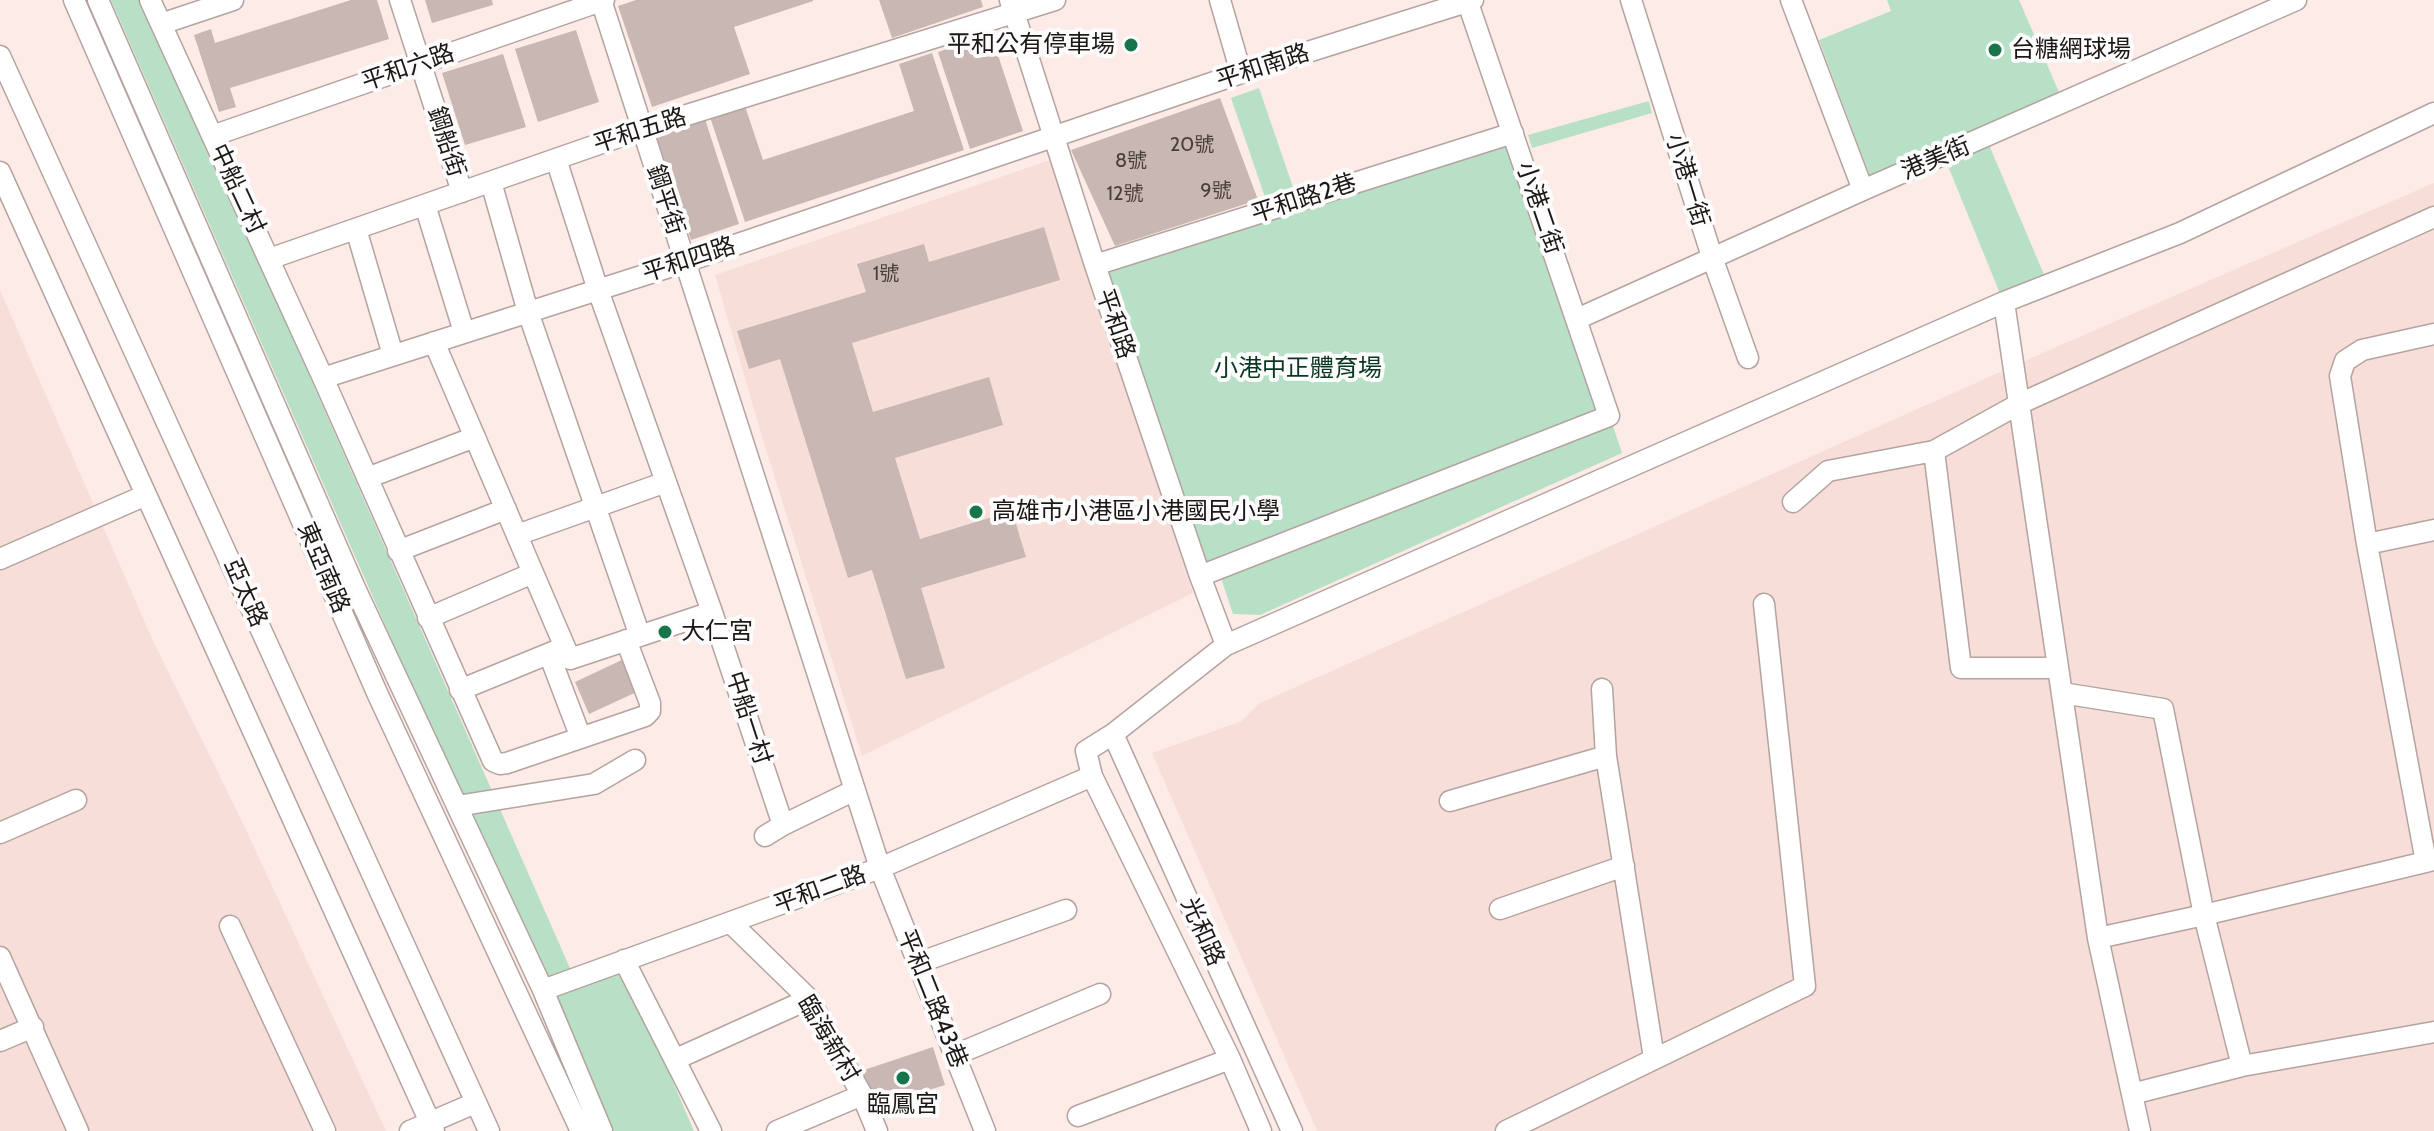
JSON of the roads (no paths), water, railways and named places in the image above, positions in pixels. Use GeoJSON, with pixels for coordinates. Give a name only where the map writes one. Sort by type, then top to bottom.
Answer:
{"type":"FeatureCollection","features":[{"type":"Feature","properties":{"kind":"street","name":"東亞南路"},"geometry":{"type":"LineString","coordinates":[[74,0],[378,695],[581,1131]]}},
{"type":"Feature","properties":{"kind":"street","name":"東亞南路"},"geometry":{"type":"LineString","coordinates":[[98,0],[355,588],[543,990],[602,1131]]}},
{"type":"Feature","properties":{"kind":"street","name":"中船二村"},"geometry":{"type":"LineString","coordinates":[[150,0],[323,378]]}},
{"type":"Feature","properties":{"kind":"street"},"geometry":{"type":"LineString","coordinates":[[161,24],[233,0]]}},
{"type":"Feature","properties":{"kind":"street","name":"鋼船街"},"geometry":{"type":"LineString","coordinates":[[400,0],[462,192]]}},
{"type":"Feature","properties":{"kind":"street","name":"平和六路"},"geometry":{"type":"LineString","coordinates":[[212,136],[602,0]]}},
{"type":"Feature","properties":{"kind":"street","name":"鋼平街"},"geometry":{"type":"LineString","coordinates":[[602,0],[855,790]]}},
{"type":"Feature","properties":{"kind":"street","name":"平和五路"},"geometry":{"type":"LineString","coordinates":[[269,259],[642,129],[1012,7],[1055,0]]}},
{"type":"Feature","properties":{"kind":"street"},"geometry":{"type":"LineString","coordinates":[[1220,0],[1241,73]]}},
{"type":"Feature","properties":{"kind":"street","name":"平和南路"},"geometry":{"type":"LineString","coordinates":[[1054,138],[1241,73],[1469,0]]}},
{"type":"Feature","properties":{"kind":"street","name":"小港二街"},"geometry":{"type":"LineString","coordinates":[[1200,576],[1609,416],[1469,0]]}},
{"type":"Feature","properties":{"kind":"street","name":"小港一街"},"geometry":{"type":"LineString","coordinates":[[1631,0],[1713,260],[1748,358]]}},
{"type":"Feature","properties":{"kind":"street"},"geometry":{"type":"LineString","coordinates":[[1791,0],[1863,190]]}},
{"type":"Feature","properties":{"kind":"street","name":"港美街"},"geometry":{"type":"LineString","coordinates":[[1577,319],[2296,0]]}},
{"type":"Feature","properties":{"kind":"street","name":"平和路"},"geometry":{"type":"LineString","coordinates":[[1012,7],[1095,265],[1226,645]]}},
{"type":"Feature","properties":{"kind":"street","name":"亞太路"},"geometry":{"type":"LineString","coordinates":[[0,56],[489,1131]]}},
{"type":"Feature","properties":{"kind":"street"},"geometry":{"type":"LineString","coordinates":[[1113,734],[1226,645],[2004,302],[2180,233],[2434,113]]}},
{"type":"Feature","properties":{"kind":"street","name":"平和路2巷"},"geometry":{"type":"LineString","coordinates":[[1095,265],[1513,133]]}},
{"type":"Feature","properties":{"kind":"street","name":"平和四路"},"geometry":{"type":"LineString","coordinates":[[323,378],[685,262],[1054,138]]}},
{"type":"Feature","properties":{"kind":"street"},"geometry":{"type":"LineString","coordinates":[[556,159],[598,290]]}},
{"type":"Feature","properties":{"kind":"street","name":"亞太路"},"geometry":{"type":"LineString","coordinates":[[0,172],[433,1127]]}},
{"type":"Feature","properties":{"kind":"street"},"geometry":{"type":"LineString","coordinates":[[323,378],[493,761],[500,764],[645,716],[650,711],[650,703],[596,507],[528,312],[491,182]]}},
{"type":"Feature","properties":{"kind":"street"},"geometry":{"type":"LineString","coordinates":[[425,205],[464,332]]}},
{"type":"Feature","properties":{"kind":"street"},"geometry":{"type":"LineString","coordinates":[[1793,502],[1828,471],[1934,451],[2019,404],[2434,217]]}},
{"type":"Feature","properties":{"kind":"street"},"geometry":{"type":"LineString","coordinates":[[356,229],[393,355]]}},
{"type":"Feature","properties":{"kind":"street","name":"中船一村"},"geometry":{"type":"LineString","coordinates":[[598,290],[712,612],[774,830],[855,790]]}},
{"type":"Feature","properties":{"kind":"street"},"geometry":{"type":"LineString","coordinates":[[2004,302],[2098,938],[2140,1131]]}},
{"type":"Feature","properties":{"kind":"street"},"geometry":{"type":"LineString","coordinates":[[2098,938],[2430,861],[2367,544],[2340,376],[2345,361],[2362,350],[2434,334]]}},
{"type":"Feature","properties":{"kind":"street"},"geometry":{"type":"LineString","coordinates":[[434,342],[533,573],[581,738]]}},
{"type":"Feature","properties":{"kind":"street"},"geometry":{"type":"LineString","coordinates":[[367,478],[475,437]]}},
{"type":"Feature","properties":{"kind":"street"},"geometry":{"type":"LineString","coordinates":[[1934,451],[1961,668],[2057,668]]}},
{"type":"Feature","properties":{"kind":"street"},"geometry":{"type":"LineString","coordinates":[[517,535],[666,482]]}},
{"type":"Feature","properties":{"kind":"street"},"geometry":{"type":"LineString","coordinates":[[0,559],[146,495]]}},
{"type":"Feature","properties":{"kind":"street"},"geometry":{"type":"LineString","coordinates":[[398,551],[506,509]]}},
{"type":"Feature","properties":{"kind":"street"},"geometry":{"type":"LineString","coordinates":[[2367,544],[2434,530]]}},
{"type":"Feature","properties":{"kind":"street"},"geometry":{"type":"LineString","coordinates":[[428,618],[533,573]]}},
{"type":"Feature","properties":{"kind":"street"},"geometry":{"type":"LineString","coordinates":[[1506,1131],[1805,986],[1764,604]]}},
{"type":"Feature","properties":{"kind":"street"},"geometry":{"type":"LineString","coordinates":[[557,651],[570,659],[712,612]]}},
{"type":"Feature","properties":{"kind":"street"},"geometry":{"type":"LineString","coordinates":[[460,690],[557,651]]}},
{"type":"Feature","properties":{"kind":"street"},"geometry":{"type":"LineString","coordinates":[[1602,689],[1606,756],[1654,1058]]}},
{"type":"Feature","properties":{"kind":"street"},"geometry":{"type":"LineString","coordinates":[[2062,693],[2163,709],[2204,915],[2242,1066]]}},
{"type":"Feature","properties":{"kind":"street","name":"光和路"},"geometry":{"type":"LineString","coordinates":[[1261,1131],[1230,1059],[1092,776],[1086,751],[1113,734],[1292,1131]]}},
{"type":"Feature","properties":{"kind":"street"},"geometry":{"type":"LineString","coordinates":[[1450,801],[1606,756]]}},
{"type":"Feature","properties":{"kind":"street"},"geometry":{"type":"LineString","coordinates":[[457,806],[594,784],[635,760]]}},
{"type":"Feature","properties":{"kind":"street","name":"平和二路"},"geometry":{"type":"LineString","coordinates":[[543,990],[880,868],[1092,776]]}},
{"type":"Feature","properties":{"kind":"street","name":"平和二路43巷"},"geometry":{"type":"LineString","coordinates":[[855,790],[880,868],[985,1131]]}},
{"type":"Feature","properties":{"kind":"street"},"geometry":{"type":"LineString","coordinates":[[0,833],[76,800]]}},
{"type":"Feature","properties":{"kind":"street"},"geometry":{"type":"LineString","coordinates":[[1500,909],[1624,866]]}},
{"type":"Feature","properties":{"kind":"street"},"geometry":{"type":"LineString","coordinates":[[918,963],[1066,910]]}},
{"type":"Feature","properties":{"kind":"street","name":"臨海新村"},"geometry":{"type":"LineString","coordinates":[[731,923],[809,999],[862,1095],[877,1131]]}},
{"type":"Feature","properties":{"kind":"street"},"geometry":{"type":"LineString","coordinates":[[230,926],[325,1131]]}},
{"type":"Feature","properties":{"kind":"street"},"geometry":{"type":"LineString","coordinates":[[0,957],[78,1131]]}},
{"type":"Feature","properties":{"kind":"street"},"geometry":{"type":"LineString","coordinates":[[624,960],[711,1131]]}},
{"type":"Feature","properties":{"kind":"street"},"geometry":{"type":"LineString","coordinates":[[955,1055],[1100,994]]}},
{"type":"Feature","properties":{"kind":"street"},"geometry":{"type":"LineString","coordinates":[[676,1059],[809,999]]}},
{"type":"Feature","properties":{"kind":"street"},"geometry":{"type":"LineString","coordinates":[[0,1041],[33,1027]]}},
{"type":"Feature","properties":{"kind":"street"},"geometry":{"type":"LineString","coordinates":[[2132,1094],[2242,1066],[2434,1032]]}},
{"type":"Feature","properties":{"kind":"street"},"geometry":{"type":"LineString","coordinates":[[1078,1116],[1230,1059]]}},
{"type":"Feature","properties":{"kind":"street"},"geometry":{"type":"LineString","coordinates":[[777,1131],[862,1095]]}},
{"type":"Feature","properties":{"kind":"street"},"geometry":{"type":"LineString","coordinates":[[410,1131],[433,1127],[475,1103]]}},
{"type":"Feature","properties":{"kind":"place","name":"平和公有停車場"},"geometry":{"type":"Point","coordinates":[1131,45]}},
{"type":"Feature","properties":{"kind":"place","name":"台糖網球場"},"geometry":{"type":"Point","coordinates":[1995,50]}},
{"type":"Feature","properties":{"kind":"place","name":"高雄市小港區小港國民小學"},"geometry":{"type":"Point","coordinates":[976,512]}},
{"type":"Feature","properties":{"kind":"place","name":"大仁宮"},"geometry":{"type":"Point","coordinates":[665,632]}},
{"type":"Feature","properties":{"kind":"place","name":"臨鳳宮"},"geometry":{"type":"Point","coordinates":[903,1078]}},
{"type":"Feature","properties":{"kind":"park label","name":"小港中正體育場"},"geometry":{"type":"Point","coordinates":[1298,369]}}]}
